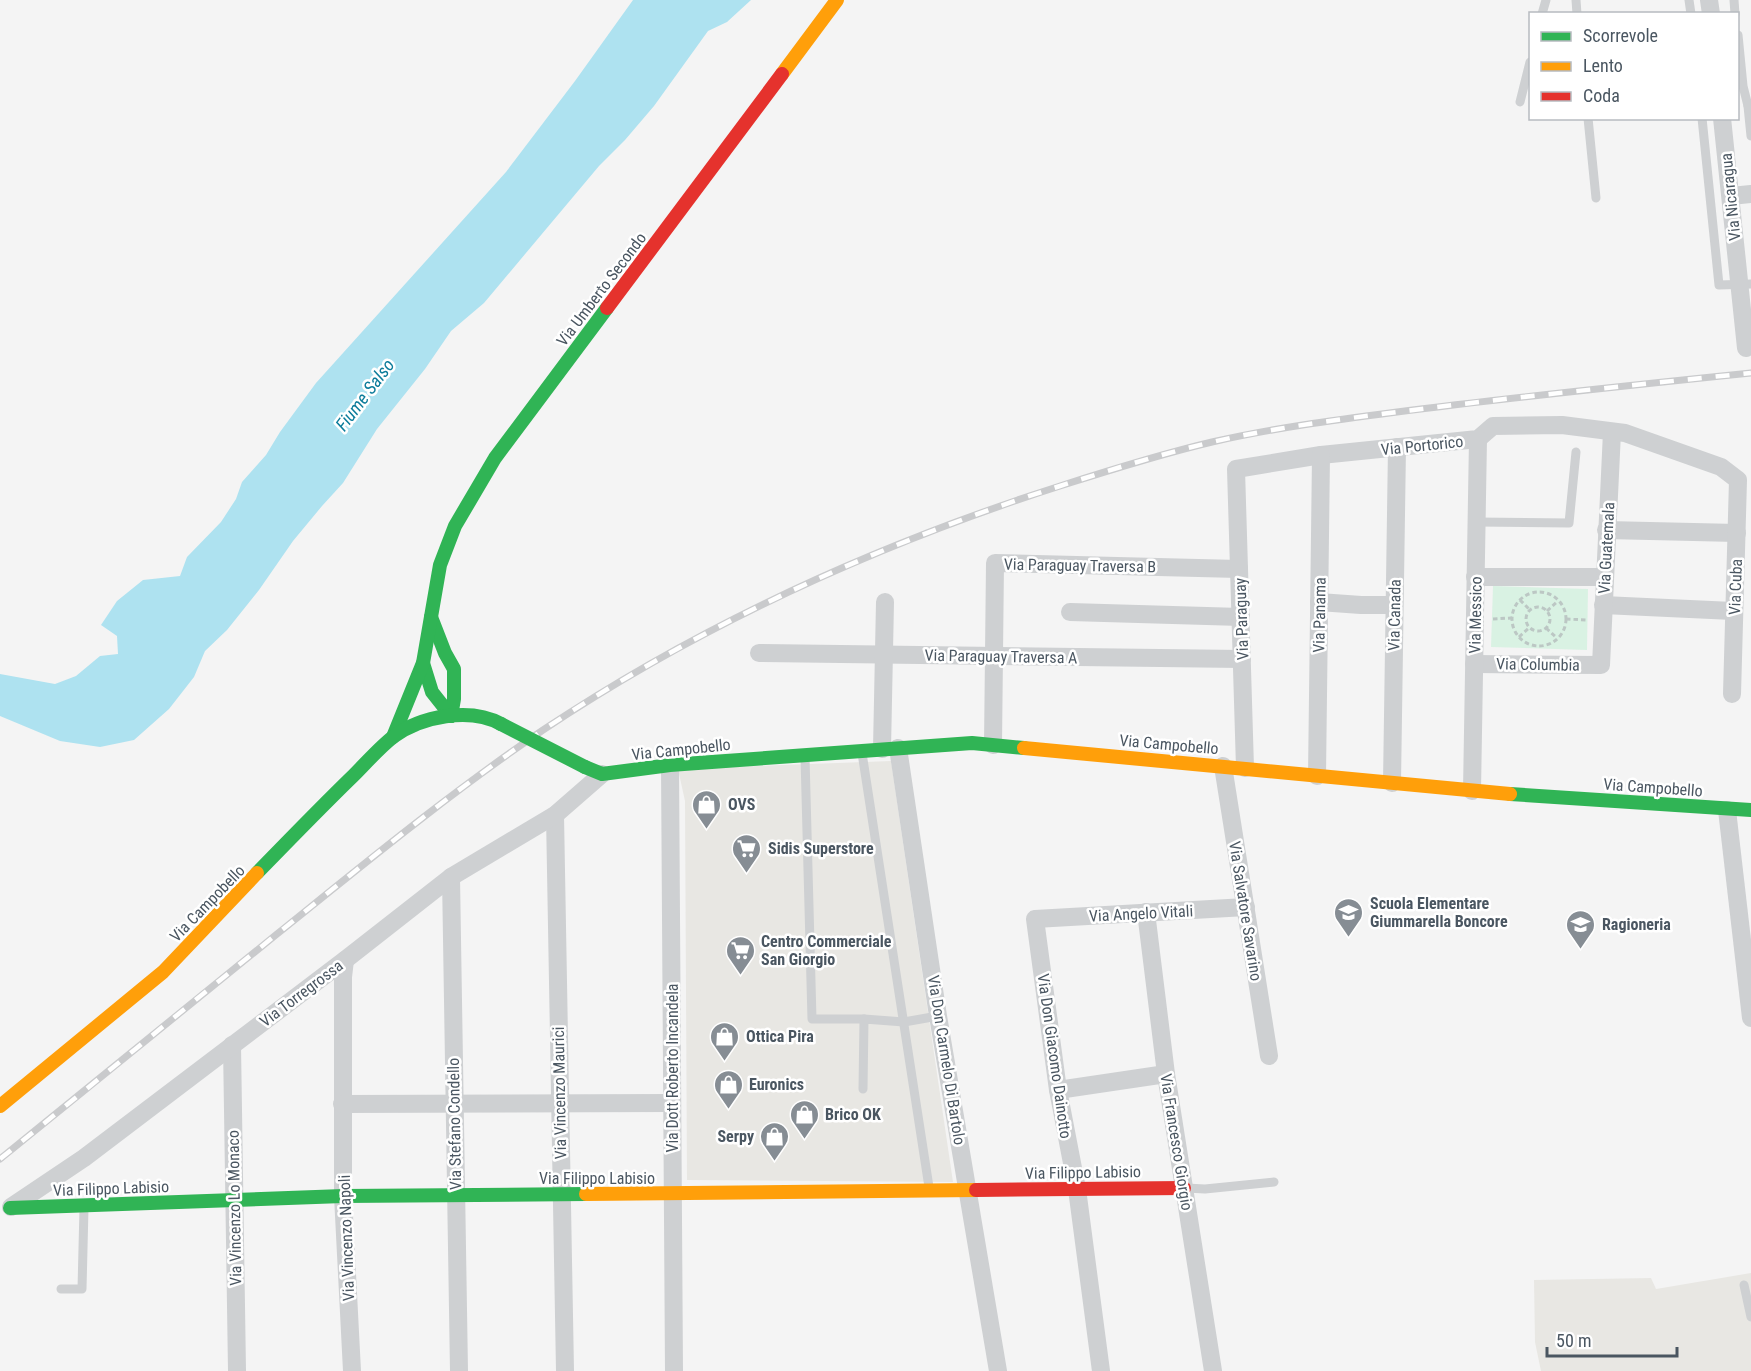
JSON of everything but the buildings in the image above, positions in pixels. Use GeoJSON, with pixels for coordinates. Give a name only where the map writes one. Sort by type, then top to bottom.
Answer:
{"type":"FeatureCollection","features":[{"type":"Feature","properties":{"kind":"main road","name":"Via Umberto Secondo"},"geometry":{"type":"LineString","coordinates":[[423,663],[440,565],[455,526],[495,458],[837,0]]}},
{"type":"Feature","properties":{"kind":"main road"},"geometry":{"type":"LineString","coordinates":[[431,617],[445,653],[466,686]]}},
{"type":"Feature","properties":{"kind":"main road"},"geometry":{"type":"LineString","coordinates":[[423,663],[429,689],[438,704],[451,716]]}},
{"type":"Feature","properties":{"kind":"main road"},"geometry":{"type":"LineString","coordinates":[[393,736],[423,663]]}},
{"type":"Feature","properties":{"kind":"main road"},"geometry":{"type":"LineString","coordinates":[[451,716],[454,699],[454,669]]}},
{"type":"Feature","properties":{"kind":"main road"},"geometry":{"type":"LineString","coordinates":[[478,702],[495,721],[593,770]]}},
{"type":"Feature","properties":{"kind":"main road","name":"Via Campobello"},"geometry":{"type":"LineString","coordinates":[[0,1106],[164,972],[302,826],[393,736],[420,722],[451,716],[469,716],[495,721]]}},
{"type":"Feature","properties":{"kind":"main road","name":"Via Campobello"},"geometry":{"type":"LineString","coordinates":[[593,770],[972,743],[1472,790],[1751,810]]}},
{"type":"Feature","properties":{"kind":"main road","name":"Via Filippo Labisio"},"geometry":{"type":"LineString","coordinates":[[5,1211],[84,1205],[343,1196],[1184,1188]]}},
{"type":"Feature","properties":{"kind":"street","name":"Via Nicaragua"},"geometry":{"type":"LineString","coordinates":[[1722,120],[1745,285],[1746,348]]}},
{"type":"Feature","properties":{"kind":"street"},"geometry":{"type":"LineString","coordinates":[[1731,196],[1751,194]]}},
{"type":"Feature","properties":{"kind":"street","name":"Via Portorico"},"geometry":{"type":"LineString","coordinates":[[1236,469],[1321,455],[1478,439],[1493,426],[1562,425],[1625,433],[1721,467],[1738,480]]}},
{"type":"Feature","properties":{"kind":"street","name":"Via Guatemala"},"geometry":{"type":"LineString","coordinates":[[1601,665],[1612,432]]}},
{"type":"Feature","properties":{"kind":"street","name":"Via Messico"},"geometry":{"type":"LineString","coordinates":[[1472,790],[1478,439]]}},
{"type":"Feature","properties":{"kind":"street","name":"Via Canada"},"geometry":{"type":"LineString","coordinates":[[1392,783],[1397,447]]}},
{"type":"Feature","properties":{"kind":"street","name":"Via Panama"},"geometry":{"type":"LineString","coordinates":[[1317,776],[1321,455]]}},
{"type":"Feature","properties":{"kind":"street","name":"Via Paraguay"},"geometry":{"type":"LineString","coordinates":[[1236,469],[1245,768]]}},
{"type":"Feature","properties":{"kind":"street","name":"Via Cuba"},"geometry":{"type":"LineString","coordinates":[[1732,694],[1733,611],[1743,582],[1737,533],[1738,480]]}},
{"type":"Feature","properties":{"kind":"street"},"geometry":{"type":"LineString","coordinates":[[1606,530],[1737,533]]}},
{"type":"Feature","properties":{"kind":"street","name":"Via Paraguay Traversa B"},"geometry":{"type":"LineString","coordinates":[[993,745],[995,563],[1239,569]]}},
{"type":"Feature","properties":{"kind":"street"},"geometry":{"type":"LineString","coordinates":[[1475,577],[1604,577]]}},
{"type":"Feature","properties":{"kind":"street","name":"Via Don Carmelo Di Bartolo"},"geometry":{"type":"LineString","coordinates":[[885,602],[884,655],[890,749],[939,1016],[998,1371]]}},
{"type":"Feature","properties":{"kind":"street"},"geometry":{"type":"LineString","coordinates":[[1319,602],[1394,605]]}},
{"type":"Feature","properties":{"kind":"street"},"geometry":{"type":"LineString","coordinates":[[1603,605],[1733,611]]}},
{"type":"Feature","properties":{"kind":"street"},"geometry":{"type":"LineString","coordinates":[[1070,612],[1240,617]]}},
{"type":"Feature","properties":{"kind":"street","name":"Via Paraguay Traversa A"},"geometry":{"type":"LineString","coordinates":[[759,653],[1242,659]]}},
{"type":"Feature","properties":{"kind":"street","name":"Via Columbia"},"geometry":{"type":"LineString","coordinates":[[1474,663],[1601,665]]}},
{"type":"Feature","properties":{"kind":"street","name":"Via Dott Roberto Incandela"},"geometry":{"type":"LineString","coordinates":[[670,765],[674,1371]]}},
{"type":"Feature","properties":{"kind":"street","name":"Via Salvatore Savarino"},"geometry":{"type":"LineString","coordinates":[[1223,766],[1269,1056]]}},
{"type":"Feature","properties":{"kind":"street","name":"Via Torregrossa"},"geometry":{"type":"LineString","coordinates":[[5,1211],[84,1158],[451,877],[555,815],[593,770]]}},
{"type":"Feature","properties":{"kind":"street"},"geometry":{"type":"LineString","coordinates":[[1727,810],[1751,1018]]}},
{"type":"Feature","properties":{"kind":"street","name":"Via Vincenzo Maurici"},"geometry":{"type":"LineString","coordinates":[[555,815],[565,1371]]}},
{"type":"Feature","properties":{"kind":"street","name":"Via Stefano Condello"},"geometry":{"type":"LineString","coordinates":[[451,877],[459,1371]]}},
{"type":"Feature","properties":{"kind":"street","name":"Via Angelo Vitali"},"geometry":{"type":"LineString","coordinates":[[1035,919],[1246,907]]}},
{"type":"Feature","properties":{"kind":"street","name":"Via Francesco Giorgio"},"geometry":{"type":"LineString","coordinates":[[1146,912],[1166,1074],[1213,1371]]}},
{"type":"Feature","properties":{"kind":"street","name":"Via Don Giacomo Dainotto"},"geometry":{"type":"LineString","coordinates":[[1035,919],[1058,1090],[1077,1189],[1101,1371]]}},
{"type":"Feature","properties":{"kind":"street","name":"Via Vincenzo Napoli"},"geometry":{"type":"LineString","coordinates":[[345,960],[343,977],[343,1196],[352,1371]]}},
{"type":"Feature","properties":{"kind":"street","name":"Via Vincenzo Lo Monaco"},"geometry":{"type":"LineString","coordinates":[[232,1045],[237,1371]]}},
{"type":"Feature","properties":{"kind":"street"},"geometry":{"type":"LineString","coordinates":[[1058,1090],[1166,1074]]}},
{"type":"Feature","properties":{"kind":"street"},"geometry":{"type":"LineString","coordinates":[[342,1104],[672,1103]]}},
{"type":"Feature","properties":{"kind":"lane"},"geometry":{"type":"LineString","coordinates":[[1739,50],[1744,86],[1750,106],[1751,136]]}},
{"type":"Feature","properties":{"kind":"lane"},"geometry":{"type":"LineString","coordinates":[[1520,102],[1529,66]]}},
{"type":"Feature","properties":{"kind":"lane"},"geometry":{"type":"LineString","coordinates":[[1588,120],[1596,198]]}},
{"type":"Feature","properties":{"kind":"lane"},"geometry":{"type":"LineString","coordinates":[[1702,120],[1719,285],[1745,285]]}},
{"type":"Feature","properties":{"kind":"lane"},"geometry":{"type":"LineString","coordinates":[[1476,522],[1569,523],[1576,452]]}},
{"type":"Feature","properties":{"kind":"lane"},"geometry":{"type":"LineString","coordinates":[[862,751],[930,1191]]}},
{"type":"Feature","properties":{"kind":"lane"},"geometry":{"type":"LineString","coordinates":[[805,755],[812,1019],[904,1022],[939,1016]]}},
{"type":"Feature","properties":{"kind":"lane"},"geometry":{"type":"LineString","coordinates":[[863,1089],[864,1019]]}},
{"type":"Feature","properties":{"kind":"lane"},"geometry":{"type":"LineString","coordinates":[[1184,1188],[1205,1189],[1274,1182]]}},
{"type":"Feature","properties":{"kind":"lane"},"geometry":{"type":"LineString","coordinates":[[61,1289],[82,1289],[84,1205]]}},
{"type":"Feature","properties":{"kind":"lane"},"geometry":{"type":"LineString","coordinates":[[1744,1285],[1751,1317]]}},
{"type":"Feature","properties":{"kind":"path"},"geometry":{"type":"LineString","coordinates":[[1539,592],[1547,593],[1558,600],[1564,611],[1565,619],[1564,628],[1557,638],[1538,646],[1520,637],[1513,627],[1512,618],[1513,610],[1520,600],[1531,593],[1539,592]]}},
{"type":"Feature","properties":{"kind":"path"},"geometry":{"type":"LineString","coordinates":[[1520,600],[1530,610]]}},
{"type":"Feature","properties":{"kind":"path"},"geometry":{"type":"LineString","coordinates":[[1547,611],[1558,600]]}},
{"type":"Feature","properties":{"kind":"path"},"geometry":{"type":"LineString","coordinates":[[1540,607],[1547,611],[1550,618],[1546,628],[1536,631],[1530,627],[1526,619],[1530,610],[1540,607]]}},
{"type":"Feature","properties":{"kind":"path"},"geometry":{"type":"LineString","coordinates":[[1520,637],[1530,627]]}},
{"type":"Feature","properties":{"kind":"path"},"geometry":{"type":"LineString","coordinates":[[1546,628],[1557,638]]}},
{"type":"Feature","properties":{"kind":"shaded area"},"geometry":{"type":"Polygon","coordinates":[[[891,761],[953,1182],[687,1180],[685,801],[678,769],[891,761]]]}},
{"type":"Feature","properties":{"kind":"shaded area"},"geometry":{"type":"Polygon","coordinates":[[[1751,1273],[1751,1371],[1541,1371],[1535,1342],[1534,1280],[1651,1278],[1656,1289],[1751,1273]]]}},
{"type":"Feature","properties":{"kind":"green space"},"geometry":{"type":"Polygon","coordinates":[[[1493,586],[1588,589],[1587,650],[1491,647],[1493,586]]]}},
{"type":"Feature","properties":{"kind":"water","name":"Fiume Salso"},"geometry":{"type":"Polygon","coordinates":[[[633,0],[751,0],[727,22],[708,31],[654,106],[625,140],[599,166],[484,303],[451,331],[425,369],[377,429],[343,483],[293,541],[259,590],[227,630],[205,651],[194,677],[169,709],[134,740],[100,747],[60,741],[0,716],[0,674],[55,684],[76,676],[100,656],[118,654],[117,636],[101,625],[117,601],[143,580],[180,576],[187,557],[221,522],[236,499],[242,482],[266,455],[316,383],[506,172],[633,0]]]}},
{"type":"Feature","properties":{"kind":"railway"},"geometry":{"type":"LineString","coordinates":[[0,1159],[375,855],[508,754],[603,691],[665,655],[793,590],[925,534],[992,509],[1117,468],[1212,442],[1281,428],[1397,412],[1751,373]]}},
{"type":"Feature","properties":{"kind":"traffic: fast"},"geometry":{"type":"LineString","coordinates":[[393,737],[423,663],[440,565],[455,526],[495,458],[607,308]]}},
{"type":"Feature","properties":{"kind":"traffic: fast"},"geometry":{"type":"LineString","coordinates":[[431,617],[454,669],[454,699],[451,716]]}},
{"type":"Feature","properties":{"kind":"traffic: fast"},"geometry":{"type":"LineString","coordinates":[[423,663],[432,692],[451,716]]}},
{"type":"Feature","properties":{"kind":"traffic: fast"},"geometry":{"type":"LineString","coordinates":[[257,873],[378,751],[404,730],[431,719],[461,715],[489,719],[501,724]]}},
{"type":"Feature","properties":{"kind":"traffic: fast"},"geometry":{"type":"LineString","coordinates":[[501,724],[585,767]]}},
{"type":"Feature","properties":{"kind":"traffic: fast"},"geometry":{"type":"LineString","coordinates":[[585,767],[602,774],[670,765],[972,743],[1024,748]]}},
{"type":"Feature","properties":{"kind":"traffic: fast"},"geometry":{"type":"LineString","coordinates":[[1510,794],[1751,810]]}},
{"type":"Feature","properties":{"kind":"traffic: fast"},"geometry":{"type":"LineString","coordinates":[[10,1208],[343,1196],[586,1194]]}},
{"type":"Feature","properties":{"kind":"traffic: slow"},"geometry":{"type":"LineString","coordinates":[[782,74],[837,0]]}},
{"type":"Feature","properties":{"kind":"traffic: slow"},"geometry":{"type":"LineString","coordinates":[[1024,748],[1510,794]]}},
{"type":"Feature","properties":{"kind":"traffic: slow"},"geometry":{"type":"LineString","coordinates":[[0,1106],[163,972],[257,873]]}},
{"type":"Feature","properties":{"kind":"traffic: slow"},"geometry":{"type":"LineString","coordinates":[[586,1194],[976,1190]]}},
{"type":"Feature","properties":{"kind":"traffic: jam"},"geometry":{"type":"LineString","coordinates":[[607,308],[782,74]]}},
{"type":"Feature","properties":{"kind":"traffic: jam"},"geometry":{"type":"LineString","coordinates":[[976,1190],[1184,1188]]}},
{"type":"Feature","properties":{"kind":"place","name":"OVS"},"geometry":{"type":"Point","coordinates":[707,830]}},
{"type":"Feature","properties":{"kind":"place","name":"Sidis Superstore"},"geometry":{"type":"Point","coordinates":[747,874]}},
{"type":"Feature","properties":{"kind":"place","name":"Scuola Elementare Giummarella Boncore"},"geometry":{"type":"Point","coordinates":[1349,938]}},
{"type":"Feature","properties":{"kind":"place","name":"Ragioneria"},"geometry":{"type":"Point","coordinates":[1581,950]}},
{"type":"Feature","properties":{"kind":"place","name":"Centro Commerciale San Giorgio"},"geometry":{"type":"Point","coordinates":[740,976]}},
{"type":"Feature","properties":{"kind":"place","name":"Ottica Pira"},"geometry":{"type":"Point","coordinates":[725,1062]}},
{"type":"Feature","properties":{"kind":"place","name":"Euronics"},"geometry":{"type":"Point","coordinates":[728,1110]}},
{"type":"Feature","properties":{"kind":"place","name":"Brico OK"},"geometry":{"type":"Point","coordinates":[804,1140]}},
{"type":"Feature","properties":{"kind":"place","name":"Serpy"},"geometry":{"type":"Point","coordinates":[775,1162]}}]}
